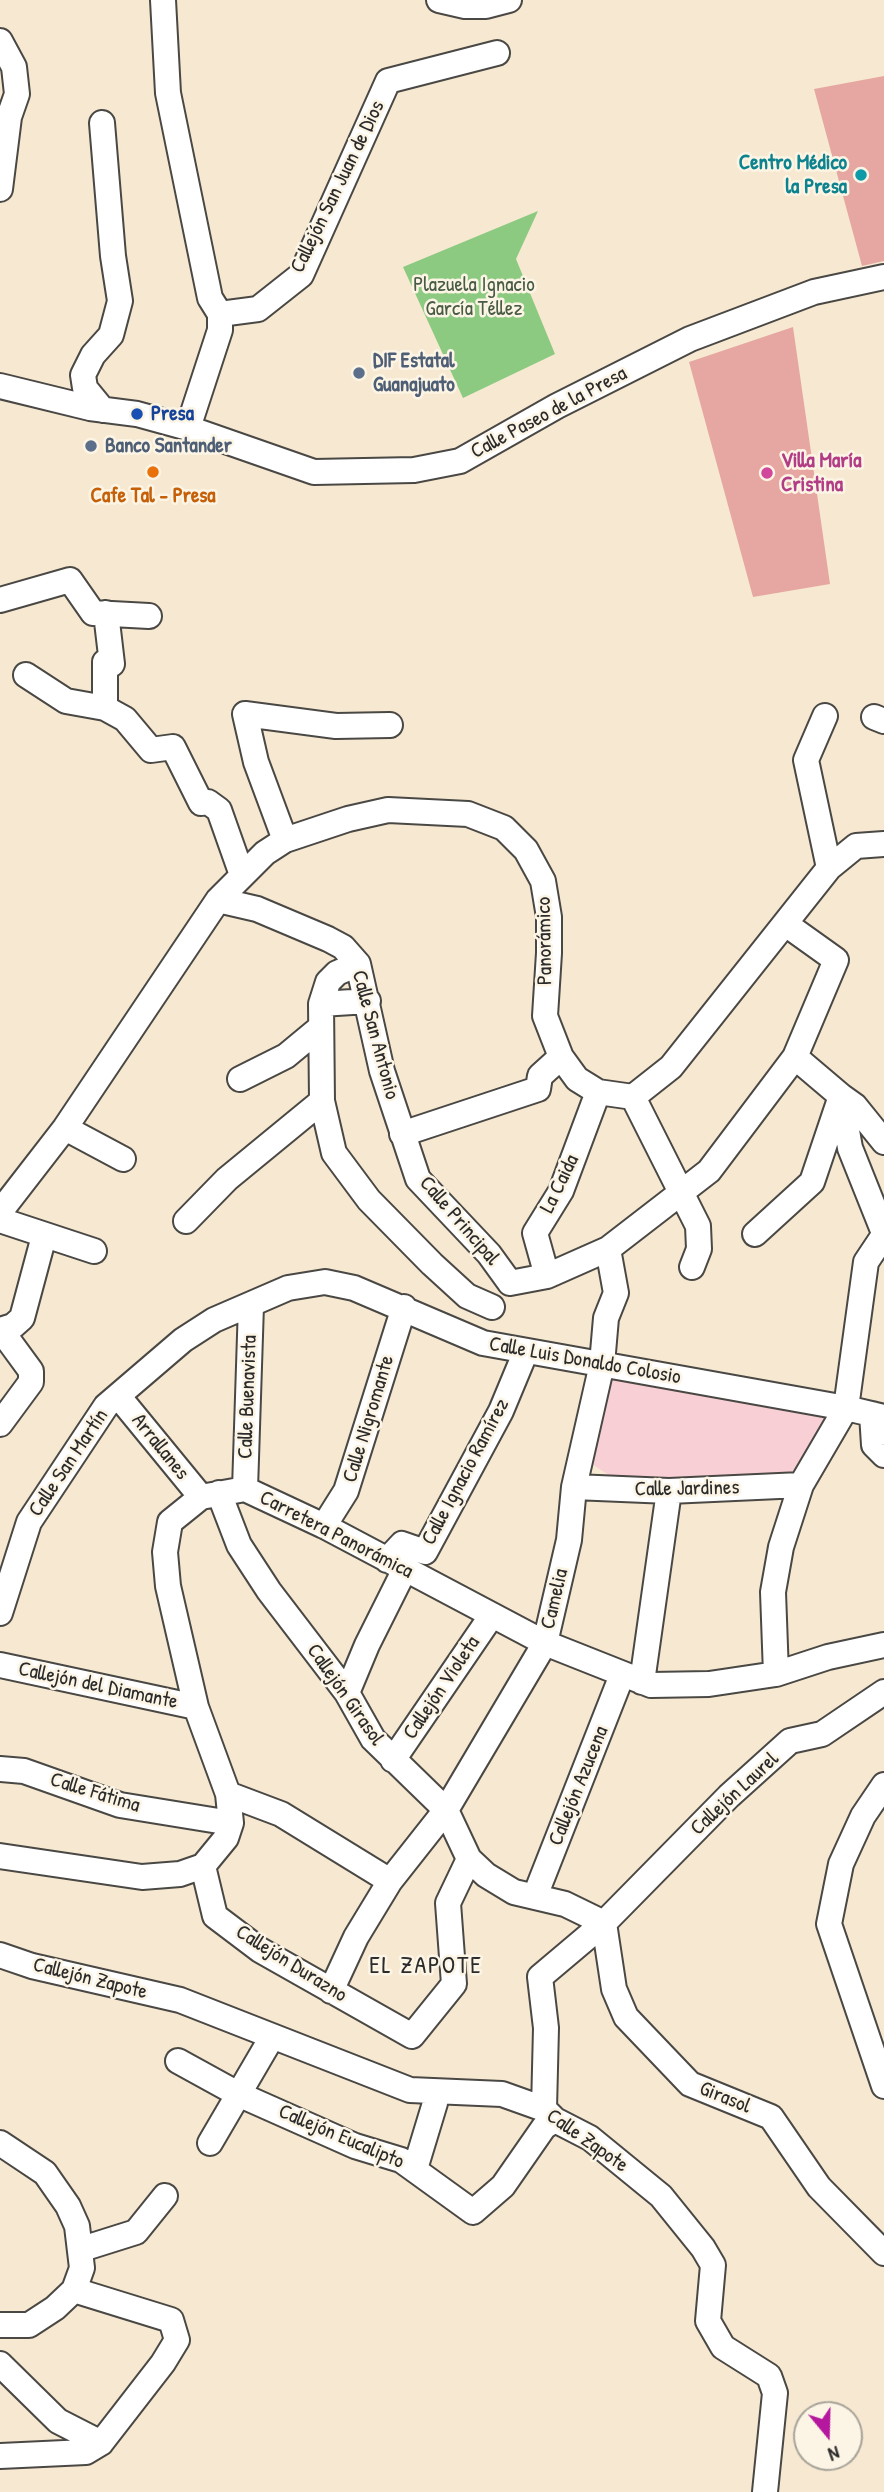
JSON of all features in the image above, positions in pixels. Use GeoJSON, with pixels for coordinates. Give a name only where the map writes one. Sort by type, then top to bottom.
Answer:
{"type":"FeatureCollection","features":[{"type":"Feature","properties":{"kind":"street"},"geometry":{"type":"LineString","coordinates":[[163,0],[167,93],[210,298],[220,314],[220,330],[188,428]]}},
{"type":"Feature","properties":{"kind":"street"},"geometry":{"type":"LineString","coordinates":[[439,0],[476,6],[509,0]]}},
{"type":"Feature","properties":{"kind":"street"},"geometry":{"type":"LineString","coordinates":[[0,41],[14,68],[17,94],[9,117],[0,189]]}},
{"type":"Feature","properties":{"kind":"street","name":"Callejón San Juan de Dios"},"geometry":{"type":"LineString","coordinates":[[220,314],[258,309],[301,275],[388,81],[498,53]]}},
{"type":"Feature","properties":{"kind":"street"},"geometry":{"type":"LineString","coordinates":[[102,122],[113,256],[120,301],[111,335],[93,355],[83,376],[85,388],[103,410]]}},
{"type":"Feature","properties":{"kind":"street","name":"Calle Paseo de la Presa"},"geometry":{"type":"LineString","coordinates":[[0,386],[103,410],[137,414],[188,428],[314,472],[414,470],[460,461],[558,406],[690,339],[814,292],[884,277]]}},
{"type":"Feature","properties":{"kind":"street"},"geometry":{"type":"LineString","coordinates":[[0,600],[70,580],[93,613],[149,616]]}},
{"type":"Feature","properties":{"kind":"street"},"geometry":{"type":"LineString","coordinates":[[104,708],[105,662],[112,664],[106,613]]}},
{"type":"Feature","properties":{"kind":"street"},"geometry":{"type":"LineString","coordinates":[[26,675],[66,701],[104,708],[125,719],[151,750],[173,747],[201,803],[208,802],[219,810],[242,874]]}},
{"type":"Feature","properties":{"kind":"street"},"geometry":{"type":"LineString","coordinates":[[285,839],[256,761],[245,714],[336,726],[390,725]]}},
{"type":"Feature","properties":{"kind":"street"},"geometry":{"type":"LineString","coordinates":[[825,716],[806,760],[829,868]]}},
{"type":"Feature","properties":{"kind":"street","name":"Panorámico"},"geometry":{"type":"LineString","coordinates":[[0,1212],[65,1128],[218,900],[264,853],[285,839],[348,818],[388,810],[468,814],[504,828],[526,850],[543,881],[549,917],[545,1016],[561,1057],[577,1079],[598,1092]]}},
{"type":"Feature","properties":{"kind":"street"},"geometry":{"type":"LineString","coordinates":[[598,1092],[633,1097],[671,1067],[787,925],[829,868],[856,846],[884,843]]}},
{"type":"Feature","properties":{"kind":"street","name":"Calle San Antonio"},"geometry":{"type":"LineString","coordinates":[[218,900],[257,909],[328,939],[343,947],[358,964],[383,1070],[402,1134]]}},
{"type":"Feature","properties":{"kind":"street"},"geometry":{"type":"LineString","coordinates":[[510,1283],[547,1276],[608,1249],[681,1196],[709,1171],[795,1057],[836,960],[787,925]]}},
{"type":"Feature","properties":{"kind":"street"},"geometry":{"type":"LineString","coordinates":[[358,964],[337,973],[328,982],[321,1016],[322,1101],[334,1153],[369,1200],[467,1296],[492,1307]]}},
{"type":"Feature","properties":{"kind":"street"},"geometry":{"type":"LineString","coordinates":[[240,1079],[286,1056],[321,1016],[368,1001]]}},
{"type":"Feature","properties":{"kind":"street"},"geometry":{"type":"LineString","coordinates":[[402,1134],[538,1089],[540,1076],[561,1057]]}},
{"type":"Feature","properties":{"kind":"street"},"geometry":{"type":"LineString","coordinates":[[795,1057],[855,1106],[884,1142]]}},
{"type":"Feature","properties":{"kind":"street","name":"La Caida"},"geometry":{"type":"LineString","coordinates":[[547,1276],[535,1233],[561,1191],[598,1092]]}},
{"type":"Feature","properties":{"kind":"street"},"geometry":{"type":"LineString","coordinates":[[776,1674],[773,1591],[781,1547],[801,1485],[846,1408],[866,1262],[884,1234],[850,1149],[841,1096]]}},
{"type":"Feature","properties":{"kind":"street"},"geometry":{"type":"LineString","coordinates":[[755,1234],[812,1182],[841,1096]]}},
{"type":"Feature","properties":{"kind":"street"},"geometry":{"type":"LineString","coordinates":[[633,1097],[698,1226],[699,1249],[692,1267]]}},
{"type":"Feature","properties":{"kind":"street"},"geometry":{"type":"LineString","coordinates":[[186,1221],[227,1180],[322,1101]]}},
{"type":"Feature","properties":{"kind":"street"},"geometry":{"type":"LineString","coordinates":[[65,1128],[123,1159]]}},
{"type":"Feature","properties":{"kind":"street","name":"Calle Principal"},"geometry":{"type":"LineString","coordinates":[[402,1134],[418,1179],[489,1254],[510,1283],[492,1307],[483,1343]]}},
{"type":"Feature","properties":{"kind":"street"},"geometry":{"type":"LineString","coordinates":[[0,1220],[94,1251]]}},
{"type":"Feature","properties":{"kind":"street"},"geometry":{"type":"LineString","coordinates":[[0,1424],[31,1382],[31,1371],[1,1330],[13,1326],[22,1318],[44,1236]]}},
{"type":"Feature","properties":{"kind":"street","name":"Camelia"},"geometry":{"type":"LineString","coordinates":[[331,1991],[356,1937],[390,1881],[446,1810],[545,1643],[569,1541],[573,1488],[602,1364],[606,1318],[617,1293],[608,1249]]}},
{"type":"Feature","properties":{"kind":"street","name":"Calle Luis Donaldo Colosio"},"geometry":{"type":"LineString","coordinates":[[119,1396],[183,1340],[214,1320],[288,1288],[325,1282],[354,1287],[483,1343],[878,1416]]}},
{"type":"Feature","properties":{"kind":"street","name":"Calle Buenavista"},"geometry":{"type":"LineString","coordinates":[[244,1489],[251,1305]]}},
{"type":"Feature","properties":{"kind":"street","name":"Calle Nigromante"},"geometry":{"type":"LineString","coordinates":[[324,1526],[346,1491],[404,1307]]}},
{"type":"Feature","properties":{"kind":"street","name":"Calle Ignacio Ramírez"},"geometry":{"type":"LineString","coordinates":[[396,1565],[402,1544],[425,1552],[501,1411],[526,1351]]}},
{"type":"Feature","properties":{"kind":"street","name":"Arrallanes"},"geometry":{"type":"LineString","coordinates":[[119,1396],[210,1495]]}},
{"type":"Feature","properties":{"kind":"street","name":"Calle San Martín"},"geometry":{"type":"LineString","coordinates":[[0,1614],[29,1521],[106,1406],[119,1396]]}},
{"type":"Feature","properties":{"kind":"street"},"geometry":{"type":"LineString","coordinates":[[878,1416],[874,1445],[884,1455]]}},
{"type":"Feature","properties":{"kind":"street","name":"Calle Jardines"},"geometry":{"type":"LineString","coordinates":[[573,1488],[670,1491],[801,1485]]}},
{"type":"Feature","properties":{"kind":"street","name":"Carretera Panorámica"},"geometry":{"type":"LineString","coordinates":[[231,1823],[228,1794],[196,1707],[168,1586],[165,1552],[170,1522],[210,1495],[244,1489],[324,1526],[545,1643],[651,1685],[709,1684],[776,1674],[828,1657],[884,1645]]}},
{"type":"Feature","properties":{"kind":"street","name":"Callejón Azucena"},"geometry":{"type":"LineString","coordinates":[[535,1896],[632,1679],[670,1491]]}},
{"type":"Feature","properties":{"kind":"street","name":"Callejón Girasol"},"geometry":{"type":"LineString","coordinates":[[210,1495],[268,1591],[347,1693],[373,1739],[446,1810],[469,1859],[486,1875],[514,1892],[565,1904],[604,1923]]}},
{"type":"Feature","properties":{"kind":"street"},"geometry":{"type":"LineString","coordinates":[[347,1693],[396,1565]]}},
{"type":"Feature","properties":{"kind":"street","name":"Callejón Violeta"},"geometry":{"type":"LineString","coordinates":[[393,1760],[492,1615]]}},
{"type":"Feature","properties":{"kind":"street","name":"Callejón del Diamante"},"geometry":{"type":"LineString","coordinates":[[0,1665],[196,1707]]}},
{"type":"Feature","properties":{"kind":"street","name":"Callejón Laurel"},"geometry":{"type":"LineString","coordinates":[[604,1923],[729,1796],[790,1741],[822,1734],[884,1692]]}},
{"type":"Feature","properties":{"kind":"street","name":"Calle Fátima"},"geometry":{"type":"LineString","coordinates":[[0,1769],[24,1771],[120,1805],[231,1823]]}},
{"type":"Feature","properties":{"kind":"street"},"geometry":{"type":"LineString","coordinates":[[884,1785],[863,1816],[841,1864],[830,1924],[884,2086]]}},
{"type":"Feature","properties":{"kind":"street"},"geometry":{"type":"LineString","coordinates":[[228,1794],[281,1814],[390,1881]]}},
{"type":"Feature","properties":{"kind":"street"},"geometry":{"type":"LineString","coordinates":[[0,1856],[142,1877],[180,1874],[203,1866],[226,1838],[231,1823]]}},
{"type":"Feature","properties":{"kind":"street","name":"Callejón Durazno"},"geometry":{"type":"LineString","coordinates":[[203,1866],[215,1916],[260,1950],[412,2036],[454,1984],[447,1903],[469,1859]]}},
{"type":"Feature","properties":{"kind":"street"},"geometry":{"type":"LineString","coordinates":[[550,2115],[546,2028],[540,1977],[604,1923]]}},
{"type":"Feature","properties":{"kind":"street","name":"Girasol"},"geometry":{"type":"LineString","coordinates":[[604,1923],[614,1989],[626,2017],[690,2084],[771,2117],[819,2188],[884,2253]]}},
{"type":"Feature","properties":{"kind":"street","name":"Callejón Zapote"},"geometry":{"type":"LineString","coordinates":[[0,1955],[32,1966],[180,2000]]}},
{"type":"Feature","properties":{"kind":"street","name":"Calle Zapote"},"geometry":{"type":"LineString","coordinates":[[180,2000],[410,2090],[502,2094],[550,2115],[590,2138],[660,2196],[703,2248],[713,2265],[708,2321],[723,2347],[769,2376],[775,2393],[765,2492]]}},
{"type":"Feature","properties":{"kind":"street"},"geometry":{"type":"LineString","coordinates":[[210,2143],[272,2037]]}},
{"type":"Feature","properties":{"kind":"street","name":"Callejón Eucalipto"},"geometry":{"type":"LineString","coordinates":[[178,2061],[239,2094],[355,2146],[401,2160],[473,2212],[503,2186],[550,2115]]}},
{"type":"Feature","properties":{"kind":"street"},"geometry":{"type":"LineString","coordinates":[[415,2169],[435,2104],[431,2091]]}},
{"type":"Feature","properties":{"kind":"street"},"geometry":{"type":"LineString","coordinates":[[0,2143],[45,2174],[68,2206],[77,2226],[82,2249],[82,2268],[74,2290],[55,2308],[29,2325],[0,2325]]}},
{"type":"Feature","properties":{"kind":"street"},"geometry":{"type":"LineString","coordinates":[[82,2249],[136,2232],[165,2196]]}},
{"type":"Feature","properties":{"kind":"street"},"geometry":{"type":"LineString","coordinates":[[0,2456],[86,2452],[101,2443],[163,2363],[177,2340],[171,2320],[74,2290]]}},
{"type":"Feature","properties":{"kind":"street"},"geometry":{"type":"LineString","coordinates":[[0,2364],[58,2421],[101,2443]]}},
{"type":"Feature","properties":{"kind":"shaded area"},"geometry":{"type":"Polygon","coordinates":[[[612,1373],[832,1417],[799,1477],[626,1486],[587,1461],[612,1373]]]}},
{"type":"Feature","properties":{"kind":"green space","name":"Plazuela Ignacio García Téllez"},"geometry":{"type":"Polygon","coordinates":[[[538,211],[516,259],[555,354],[463,398],[403,267],[538,211]]]}},
{"type":"Feature","properties":{"kind":"building","name":"Centro Médico la Presa"},"geometry":{"type":"Polygon","coordinates":[[[884,76],[884,261],[862,266],[814,89],[884,76]]]}},
{"type":"Feature","properties":{"kind":"building","name":"Villa María Cristina"},"geometry":{"type":"Polygon","coordinates":[[[793,327],[830,584],[753,597],[689,362],[793,327]]]}},
{"type":"Feature","properties":{"kind":"place","name":"Centro Médico la Presa"},"geometry":{"type":"Point","coordinates":[861,175]}},
{"type":"Feature","properties":{"kind":"place","name":"DIF Estatal Guanajuato"},"geometry":{"type":"Point","coordinates":[359,373]}},
{"type":"Feature","properties":{"kind":"place","name":"Presa"},"geometry":{"type":"Point","coordinates":[137,414]}},
{"type":"Feature","properties":{"kind":"place","name":"Banco Santander"},"geometry":{"type":"Point","coordinates":[91,446]}},
{"type":"Feature","properties":{"kind":"place","name":"Cafe Tal - Presa"},"geometry":{"type":"Point","coordinates":[153,472]}},
{"type":"Feature","properties":{"kind":"place","name":"Villa María Cristina"},"geometry":{"type":"Point","coordinates":[767,473]}},
{"type":"Feature","properties":{"kind":"district","name":"EL ZAPOTE"},"geometry":{"type":"Point","coordinates":[426,1967]}}]}
